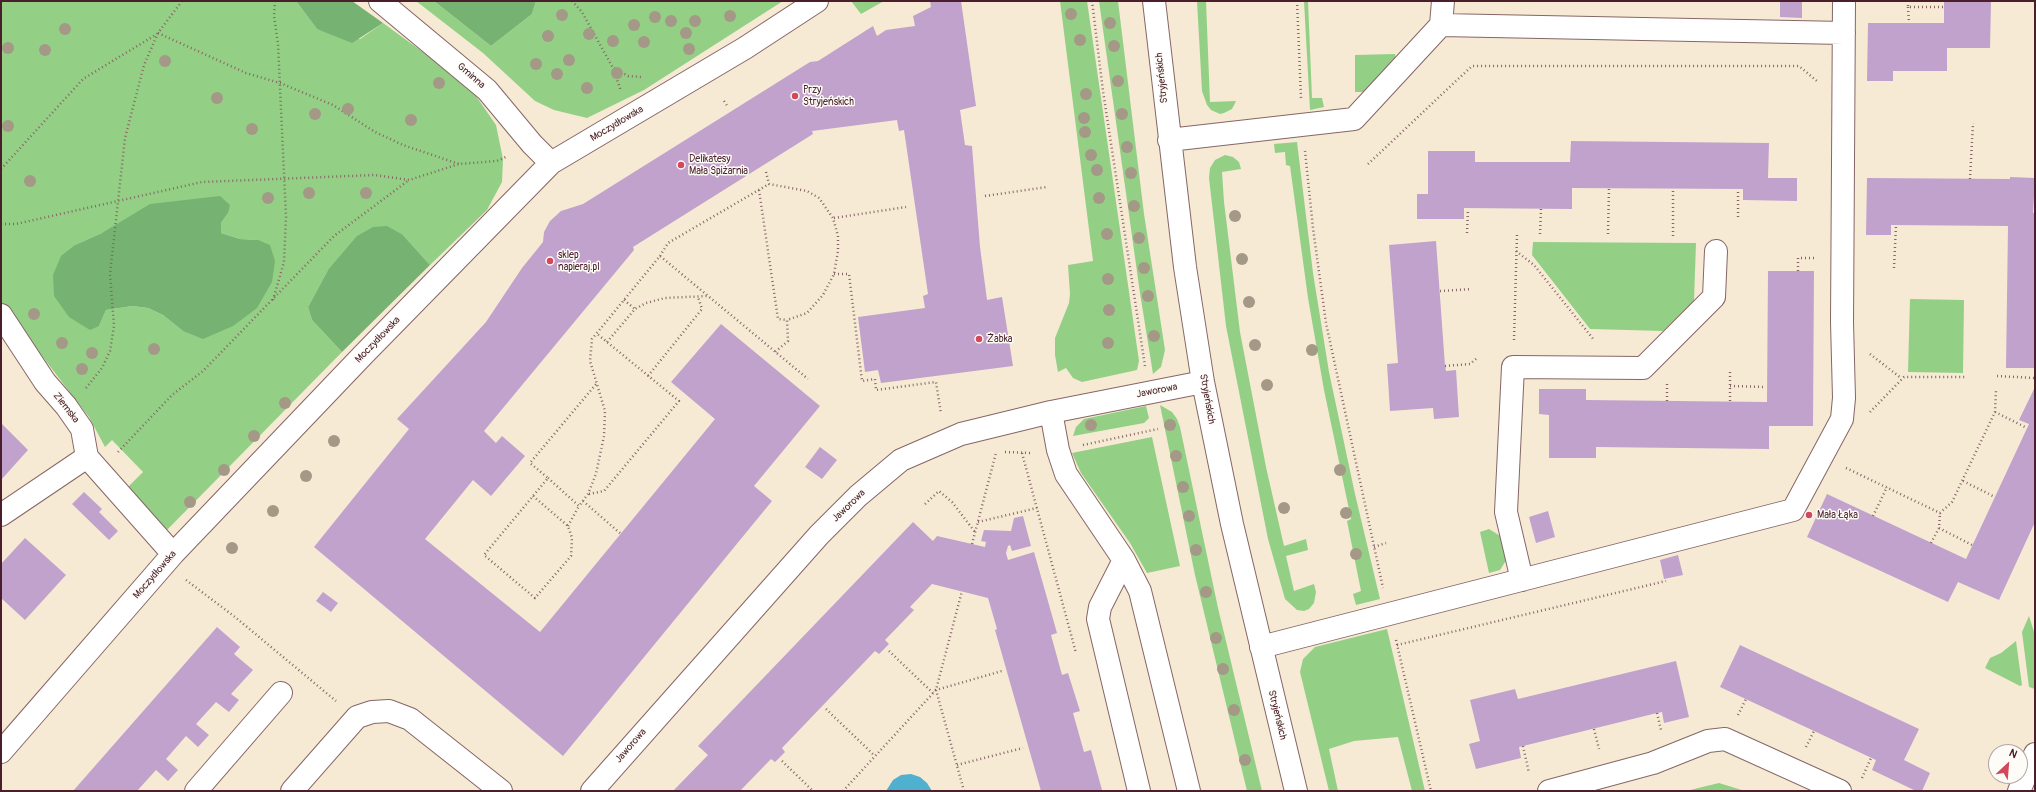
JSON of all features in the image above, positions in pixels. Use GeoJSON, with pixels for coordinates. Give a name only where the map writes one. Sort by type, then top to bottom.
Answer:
{"type":"FeatureCollection","features":[{"type":"Feature","properties":{"kind":"street","name":"Gminna"},"geometry":{"type":"LineString","coordinates":[[380,1],[487,90],[532,144],[551,163]]}},
{"type":"Feature","properties":{"kind":"street","name":"Moczydłowska"},"geometry":{"type":"LineString","coordinates":[[1,752],[169,559],[364,354],[551,163],[745,48],[818,1]]}},
{"type":"Feature","properties":{"kind":"street","name":"Stryjeńskich"},"geometry":{"type":"LineString","coordinates":[[1154,1],[1184,267],[1204,382],[1232,524],[1296,791]]}},
{"type":"Feature","properties":{"kind":"street"},"geometry":{"type":"LineString","coordinates":[[1169,140],[1354,119],[1441,25],[1443,1]]}},
{"type":"Feature","properties":{"kind":"street"},"geometry":{"type":"LineString","coordinates":[[1261,647],[1337,626],[1390,615],[1793,510],[1842,419],[1844,398],[1842,322],[1844,1]]}},
{"type":"Feature","properties":{"kind":"street"},"geometry":{"type":"LineString","coordinates":[[1441,25],[1844,33]]}},
{"type":"Feature","properties":{"kind":"street"},"geometry":{"type":"LineString","coordinates":[[1522,580],[1506,512],[1513,367],[1611,369],[1643,368],[1714,297],[1716,251]]}},
{"type":"Feature","properties":{"kind":"street","name":"Ziemska"},"geometry":{"type":"LineString","coordinates":[[1,315],[45,382],[66,406],[82,429],[93,465]]}},
{"type":"Feature","properties":{"kind":"street","name":"Jaworowa"},"geometry":{"type":"LineString","coordinates":[[592,791],[819,535],[858,496],[901,460],[961,434],[1051,412],[1204,382]]}},
{"type":"Feature","properties":{"kind":"street"},"geometry":{"type":"LineString","coordinates":[[1051,412],[1058,450],[1066,474],[1124,560],[1140,591],[1189,791]]}},
{"type":"Feature","properties":{"kind":"street"},"geometry":{"type":"LineString","coordinates":[[1,515],[65,471],[93,465],[169,559]]}},
{"type":"Feature","properties":{"kind":"street"},"geometry":{"type":"LineString","coordinates":[[1124,560],[1100,607],[1098,619],[1139,791]]}},
{"type":"Feature","properties":{"kind":"street"},"geometry":{"type":"LineString","coordinates":[[196,791],[282,693]]}},
{"type":"Feature","properties":{"kind":"street"},"geometry":{"type":"LineString","coordinates":[[292,791],[357,717],[372,712],[389,711],[410,719],[501,791]]}},
{"type":"Feature","properties":{"kind":"street"},"geometry":{"type":"LineString","coordinates":[[1549,791],[1653,763],[1708,742],[1725,739],[1840,791]]}},
{"type":"Feature","properties":{"kind":"street"},"geometry":{"type":"LineString","coordinates":[[2019,791],[2035,754]]}},
{"type":"Feature","properties":{"kind":"path"},"geometry":{"type":"LineString","coordinates":[[66,406],[88,386],[102,368],[110,351],[114,326],[110,274],[125,138],[144,65],[158,33],[182,1]]}},
{"type":"Feature","properties":{"kind":"path"},"geometry":{"type":"LineString","coordinates":[[273,301],[284,262],[286,217],[275,1]]}},
{"type":"Feature","properties":{"kind":"path"},"geometry":{"type":"LineString","coordinates":[[572,1],[582,12],[613,68],[631,116]]}},
{"type":"Feature","properties":{"kind":"path"},"geometry":{"type":"LineString","coordinates":[[1092,1],[1103,91],[1146,374]]}},
{"type":"Feature","properties":{"kind":"path"},"geometry":{"type":"LineString","coordinates":[[1297,1],[1301,101]]}},
{"type":"Feature","properties":{"kind":"path"},"geometry":{"type":"LineString","coordinates":[[1908,1],[1908,23]]}},
{"type":"Feature","properties":{"kind":"path"},"geometry":{"type":"LineString","coordinates":[[1908,7],[1944,7]]}},
{"type":"Feature","properties":{"kind":"path"},"geometry":{"type":"LineString","coordinates":[[158,33],[246,73],[280,83],[333,105],[375,132],[403,145],[459,164]]}},
{"type":"Feature","properties":{"kind":"path"},"geometry":{"type":"LineString","coordinates":[[1,169],[83,80],[158,33]]}},
{"type":"Feature","properties":{"kind":"path"},"geometry":{"type":"LineString","coordinates":[[1368,164],[1472,66],[1798,66],[1844,102]]}},
{"type":"Feature","properties":{"kind":"path"},"geometry":{"type":"LineString","coordinates":[[724,101],[728,107]]}},
{"type":"Feature","properties":{"kind":"path"},"geometry":{"type":"LineString","coordinates":[[1970,179],[1973,123]]}},
{"type":"Feature","properties":{"kind":"path"},"geometry":{"type":"LineString","coordinates":[[93,465],[172,395],[203,371],[273,301],[334,236],[409,180],[459,164],[497,161],[532,144]]}},
{"type":"Feature","properties":{"kind":"path"},"geometry":{"type":"LineString","coordinates":[[1305,144],[1313,228],[1326,323],[1384,590]]}},
{"type":"Feature","properties":{"kind":"path"},"geometry":{"type":"LineString","coordinates":[[766,172],[769,184]]}},
{"type":"Feature","properties":{"kind":"path"},"geometry":{"type":"LineString","coordinates":[[1,224],[16,224],[202,182],[375,175],[409,180]]}},
{"type":"Feature","properties":{"kind":"path"},"geometry":{"type":"LineString","coordinates":[[568,526],[582,501],[588,494],[596,474],[604,436],[605,411],[590,361],[592,339],[660,256],[668,243],[769,184],[807,191],[819,198],[834,218],[838,236],[838,251],[834,274],[823,295],[807,313],[787,320],[778,319],[759,190]]}},
{"type":"Feature","properties":{"kind":"path"},"geometry":{"type":"LineString","coordinates":[[985,196],[1048,187]]}},
{"type":"Feature","properties":{"kind":"path"},"geometry":{"type":"LineString","coordinates":[[1608,234],[1609,188]]}},
{"type":"Feature","properties":{"kind":"path"},"geometry":{"type":"LineString","coordinates":[[1673,189],[1673,236]]}},
{"type":"Feature","properties":{"kind":"path"},"geometry":{"type":"LineString","coordinates":[[1738,189],[1738,217]]}},
{"type":"Feature","properties":{"kind":"path"},"geometry":{"type":"LineString","coordinates":[[834,218],[906,207]]}},
{"type":"Feature","properties":{"kind":"path"},"geometry":{"type":"LineString","coordinates":[[1467,233],[1468,209]]}},
{"type":"Feature","properties":{"kind":"path"},"geometry":{"type":"LineString","coordinates":[[1540,234],[1541,209]]}},
{"type":"Feature","properties":{"kind":"path"},"geometry":{"type":"LineString","coordinates":[[1894,268],[1896,225]]}},
{"type":"Feature","properties":{"kind":"path"},"geometry":{"type":"LineString","coordinates":[[1513,367],[1516,234]]}},
{"type":"Feature","properties":{"kind":"path"},"geometry":{"type":"LineString","coordinates":[[1516,251],[1534,265],[1604,352],[1611,369]]}},
{"type":"Feature","properties":{"kind":"path"},"geometry":{"type":"LineString","coordinates":[[660,256],[808,379]]}},
{"type":"Feature","properties":{"kind":"path"},"geometry":{"type":"LineString","coordinates":[[1798,271],[1798,258],[1809,258]]}},
{"type":"Feature","properties":{"kind":"path"},"geometry":{"type":"LineString","coordinates":[[834,274],[849,274],[862,381],[874,379],[876,390],[936,382],[942,419]]}},
{"type":"Feature","properties":{"kind":"path"},"geometry":{"type":"LineString","coordinates":[[1440,292],[1471,289]]}},
{"type":"Feature","properties":{"kind":"path"},"geometry":{"type":"LineString","coordinates":[[648,376],[702,309],[698,296]]}},
{"type":"Feature","properties":{"kind":"path"},"geometry":{"type":"LineString","coordinates":[[607,342],[635,309],[646,303],[665,298],[709,296]]}},
{"type":"Feature","properties":{"kind":"path"},"geometry":{"type":"LineString","coordinates":[[624,300],[635,309]]}},
{"type":"Feature","properties":{"kind":"path"},"geometry":{"type":"LineString","coordinates":[[775,352],[788,341],[787,320]]}},
{"type":"Feature","properties":{"kind":"path"},"geometry":{"type":"LineString","coordinates":[[588,494],[604,491],[679,402],[596,333]]}},
{"type":"Feature","properties":{"kind":"path"},"geometry":{"type":"LineString","coordinates":[[1445,366],[1470,364],[1477,358]]}},
{"type":"Feature","properties":{"kind":"path"},"geometry":{"type":"LineString","coordinates":[[1730,372],[1730,402]]}},
{"type":"Feature","properties":{"kind":"path"},"geometry":{"type":"LineString","coordinates":[[1997,376],[2035,378]]}},
{"type":"Feature","properties":{"kind":"path"},"geometry":{"type":"LineString","coordinates":[[1869,413],[1904,377],[1965,377]]}},
{"type":"Feature","properties":{"kind":"path"},"geometry":{"type":"LineString","coordinates":[[1667,379],[1667,401]]}},
{"type":"Feature","properties":{"kind":"path"},"geometry":{"type":"LineString","coordinates":[[580,506],[530,463],[597,383]]}},
{"type":"Feature","properties":{"kind":"path"},"geometry":{"type":"LineString","coordinates":[[1730,386],[1766,387]]}},
{"type":"Feature","properties":{"kind":"path"},"geometry":{"type":"LineString","coordinates":[[1931,543],[1939,528],[1940,513],[1952,502],[1996,412],[1996,390]]}},
{"type":"Feature","properties":{"kind":"path"},"geometry":{"type":"LineString","coordinates":[[1996,412],[2027,428]]}},
{"type":"Feature","properties":{"kind":"path"},"geometry":{"type":"LineString","coordinates":[[1078,446],[1158,429]]}},
{"type":"Feature","properties":{"kind":"path"},"geometry":{"type":"LineString","coordinates":[[988,452],[1037,453]]}},
{"type":"Feature","properties":{"kind":"path"},"geometry":{"type":"LineString","coordinates":[[972,544],[996,452]]}},
{"type":"Feature","properties":{"kind":"path"},"geometry":{"type":"LineString","coordinates":[[1022,453],[1077,657]]}},
{"type":"Feature","properties":{"kind":"path"},"geometry":{"type":"LineString","coordinates":[[1822,457],[1940,513]]}},
{"type":"Feature","properties":{"kind":"path"},"geometry":{"type":"LineString","coordinates":[[533,496],[568,526],[572,538],[571,556],[535,598],[484,555],[533,496],[548,478]]}},
{"type":"Feature","properties":{"kind":"path"},"geometry":{"type":"LineString","coordinates":[[1963,481],[1995,497]]}},
{"type":"Feature","properties":{"kind":"path"},"geometry":{"type":"LineString","coordinates":[[1873,516],[1886,487]]}},
{"type":"Feature","properties":{"kind":"path"},"geometry":{"type":"LineString","coordinates":[[925,504],[939,491],[952,502],[975,532]]}},
{"type":"Feature","properties":{"kind":"path"},"geometry":{"type":"LineString","coordinates":[[582,501],[621,534]]}},
{"type":"Feature","properties":{"kind":"path"},"geometry":{"type":"LineString","coordinates":[[978,522],[1037,508]]}},
{"type":"Feature","properties":{"kind":"path"},"geometry":{"type":"LineString","coordinates":[[1939,528],[1972,545]]}},
{"type":"Feature","properties":{"kind":"path"},"geometry":{"type":"LineString","coordinates":[[1374,547],[1386,543]]}},
{"type":"Feature","properties":{"kind":"path"},"geometry":{"type":"LineString","coordinates":[[169,559],[338,702]]}},
{"type":"Feature","properties":{"kind":"path"},"geometry":{"type":"LineString","coordinates":[[1397,645],[1666,581]]}},
{"type":"Feature","properties":{"kind":"path"},"geometry":{"type":"LineString","coordinates":[[962,591],[936,690],[964,791]]}},
{"type":"Feature","properties":{"kind":"path"},"geometry":{"type":"LineString","coordinates":[[1395,634],[1431,791]]}},
{"type":"Feature","properties":{"kind":"path"},"geometry":{"type":"LineString","coordinates":[[889,651],[933,693]]}},
{"type":"Feature","properties":{"kind":"path"},"geometry":{"type":"LineString","coordinates":[[843,791],[936,690],[1002,671]]}},
{"type":"Feature","properties":{"kind":"path"},"geometry":{"type":"LineString","coordinates":[[826,709],[875,756]]}},
{"type":"Feature","properties":{"kind":"path"},"geometry":{"type":"LineString","coordinates":[[1523,746],[1529,776]]}},
{"type":"Feature","properties":{"kind":"path"},"geometry":{"type":"LineString","coordinates":[[957,765],[1023,748]]}},
{"type":"Feature","properties":{"kind":"path"},"geometry":{"type":"LineString","coordinates":[[782,762],[813,791]]}},
{"type":"Feature","properties":{"kind":"green space"},"geometry":{"type":"Polygon","coordinates":[[[1,1],[296,1],[317,29],[360,39],[383,23],[431,58],[476,96],[496,125],[503,159],[502,182],[487,210],[430,265],[403,235],[328,270],[308,307],[312,320],[342,352],[165,532],[127,488],[143,472],[112,440],[105,447],[89,417],[1,303],[1,1]],[[228,213],[102,233],[75,245],[99,326],[106,310],[132,306],[148,308],[163,315],[183,331],[258,240],[240,239],[221,233],[221,223],[228,213]]]}},
{"type":"Feature","properties":{"kind":"green space"},"geometry":{"type":"Polygon","coordinates":[[[296,1],[352,1],[383,23],[352,43],[317,29],[296,1]]]}},
{"type":"Feature","properties":{"kind":"green space"},"geometry":{"type":"Polygon","coordinates":[[[416,1],[434,1],[491,46],[532,14],[536,1],[783,1],[644,90],[587,118],[554,110],[535,101],[483,53],[416,1]]]}},
{"type":"Feature","properties":{"kind":"green space"},"geometry":{"type":"Polygon","coordinates":[[[434,1],[536,1],[532,14],[491,46],[434,1]]]}},
{"type":"Feature","properties":{"kind":"green space"},"geometry":{"type":"Polygon","coordinates":[[[851,1],[884,1],[861,14],[851,1]]]}},
{"type":"Feature","properties":{"kind":"green space"},"geometry":{"type":"Polygon","coordinates":[[[1060,1],[1087,1],[1139,361],[1137,370],[1082,382],[1073,378],[1066,368],[1058,372],[1055,355],[1055,338],[1069,303],[1070,294],[1068,265],[1093,261],[1060,1]]]}},
{"type":"Feature","properties":{"kind":"green space"},"geometry":{"type":"Polygon","coordinates":[[[1099,1],[1118,1],[1144,214],[1165,350],[1161,367],[1153,374],[1140,293],[1099,1]]]}},
{"type":"Feature","properties":{"kind":"green space"},"geometry":{"type":"Polygon","coordinates":[[[1197,1],[1206,1],[1210,102],[1236,101],[1232,109],[1220,114],[1211,110],[1207,105],[1202,91],[1197,1]]]}},
{"type":"Feature","properties":{"kind":"green space"},"geometry":{"type":"Polygon","coordinates":[[[1304,1],[1308,1],[1312,98],[1322,98],[1324,107],[1310,110],[1304,1]]]}},
{"type":"Feature","properties":{"kind":"green space"},"geometry":{"type":"Polygon","coordinates":[[[1395,54],[1396,61],[1366,92],[1355,92],[1355,55],[1395,54]]]}},
{"type":"Feature","properties":{"kind":"green space"},"geometry":{"type":"Polygon","coordinates":[[[1297,142],[1313,273],[1329,372],[1355,494],[1380,599],[1356,605],[1353,594],[1361,591],[1347,521],[1351,519],[1324,390],[1308,298],[1290,166],[1286,165],[1285,152],[1275,153],[1274,144],[1297,142]]]}},
{"type":"Feature","properties":{"kind":"green space"},"geometry":{"type":"Polygon","coordinates":[[[1225,155],[1233,157],[1239,162],[1241,169],[1222,172],[1224,202],[1240,332],[1266,467],[1284,546],[1306,539],[1308,550],[1286,556],[1294,591],[1314,584],[1316,592],[1314,603],[1309,609],[1304,611],[1297,610],[1285,599],[1268,539],[1226,326],[1209,178],[1210,168],[1215,160],[1225,155]]]}},
{"type":"Feature","properties":{"kind":"green space"},"geometry":{"type":"Polygon","coordinates":[[[220,196],[230,205],[228,213],[221,223],[221,233],[240,239],[258,240],[270,245],[275,261],[272,282],[257,308],[233,326],[203,339],[183,331],[163,315],[148,308],[132,306],[106,310],[99,326],[90,330],[69,317],[54,296],[53,275],[61,256],[75,245],[102,233],[150,204],[220,196]]]}},
{"type":"Feature","properties":{"kind":"green space"},"geometry":{"type":"Polygon","coordinates":[[[387,226],[403,235],[430,265],[342,352],[312,320],[308,307],[328,270],[357,236],[373,227],[387,226]]]}},
{"type":"Feature","properties":{"kind":"green space"},"geometry":{"type":"Polygon","coordinates":[[[1533,242],[1696,243],[1694,301],[1663,331],[1590,329],[1532,255],[1533,242]]]}},
{"type":"Feature","properties":{"kind":"green space"},"geometry":{"type":"Polygon","coordinates":[[[1910,299],[1964,300],[1963,373],[1908,372],[1910,299]]]}},
{"type":"Feature","properties":{"kind":"green space"},"geometry":{"type":"Polygon","coordinates":[[[1160,405],[1172,412],[1180,427],[1218,608],[1262,791],[1247,791],[1195,575],[1160,405]]]}},
{"type":"Feature","properties":{"kind":"green space"},"geometry":{"type":"Polygon","coordinates":[[[1146,406],[1149,418],[1144,423],[1073,436],[1076,427],[1084,419],[1146,406]]]}},
{"type":"Feature","properties":{"kind":"green space"},"geometry":{"type":"Polygon","coordinates":[[[1152,437],[1180,566],[1147,573],[1130,543],[1081,473],[1072,453],[1152,437]]]}},
{"type":"Feature","properties":{"kind":"green space"},"geometry":{"type":"Polygon","coordinates":[[[1489,529],[1502,537],[1507,559],[1500,570],[1489,573],[1480,532],[1489,529]]]}},
{"type":"Feature","properties":{"kind":"green space"},"geometry":{"type":"Polygon","coordinates":[[[2029,616],[2035,635],[2035,689],[2029,687],[2022,632],[2029,616]]]}},
{"type":"Feature","properties":{"kind":"green space"},"geometry":{"type":"Polygon","coordinates":[[[1387,629],[1425,791],[1412,791],[1398,737],[1354,741],[1329,749],[1338,791],[1329,791],[1300,672],[1303,659],[1315,647],[1387,629]]]}},
{"type":"Feature","properties":{"kind":"green space"},"geometry":{"type":"Polygon","coordinates":[[[2016,641],[2022,685],[2020,686],[1985,668],[1990,658],[2001,653],[2016,641]]]}},
{"type":"Feature","properties":{"kind":"green space"},"geometry":{"type":"Polygon","coordinates":[[[1719,783],[1745,791],[1686,791],[1719,783]]]}},
{"type":"Feature","properties":{"kind":"water"},"geometry":{"type":"Polygon","coordinates":[[[911,774],[920,777],[927,783],[932,791],[886,791],[893,780],[901,775],[911,774]]]}},
{"type":"Feature","properties":{"kind":"building"},"geometry":{"type":"Polygon","coordinates":[[[930,1],[961,1],[976,106],[960,110],[965,145],[972,146],[980,247],[987,300],[1002,297],[1013,366],[881,383],[878,370],[865,372],[858,317],[925,308],[923,296],[928,294],[904,130],[899,131],[897,120],[812,131],[813,134],[633,247],[634,250],[484,431],[496,443],[502,436],[525,456],[491,496],[473,480],[425,539],[540,632],[715,419],[671,382],[721,324],[820,406],[754,486],[772,501],[563,756],[314,547],[409,429],[397,419],[486,322],[522,268],[543,242],[544,232],[550,221],[561,211],[583,204],[810,62],[818,61],[873,26],[877,36],[886,30],[915,26],[913,16],[931,7],[930,1]]]}},
{"type":"Feature","properties":{"kind":"building"},"geometry":{"type":"Polygon","coordinates":[[[1780,1],[1802,1],[1802,18],[1780,17],[1780,1]]]}},
{"type":"Feature","properties":{"kind":"building"},"geometry":{"type":"Polygon","coordinates":[[[1944,1],[1991,1],[1990,48],[1947,48],[1947,71],[1893,71],[1893,81],[1867,81],[1868,23],[1944,23],[1944,1]]]}},
{"type":"Feature","properties":{"kind":"building"},"geometry":{"type":"Polygon","coordinates":[[[1571,141],[1769,143],[1768,178],[1797,178],[1797,201],[1743,200],[1743,189],[1572,188],[1572,209],[1464,208],[1464,219],[1417,219],[1417,194],[1428,194],[1428,151],[1475,151],[1475,162],[1570,162],[1571,141]]]}},
{"type":"Feature","properties":{"kind":"building"},"geometry":{"type":"Polygon","coordinates":[[[2010,177],[2035,178],[2033,213],[2035,213],[2035,368],[2006,368],[2008,226],[1891,225],[1891,235],[1866,235],[1867,178],[2010,179],[2010,177]]]}},
{"type":"Feature","properties":{"kind":"building"},"geometry":{"type":"Polygon","coordinates":[[[1436,241],[1445,366],[1446,371],[1456,370],[1459,417],[1434,419],[1433,408],[1390,411],[1387,364],[1398,363],[1389,245],[1436,241]]]}},
{"type":"Feature","properties":{"kind":"building"},"geometry":{"type":"Polygon","coordinates":[[[1768,271],[1814,271],[1813,426],[1769,426],[1769,449],[1596,447],[1596,458],[1549,458],[1549,415],[1539,414],[1539,389],[1586,389],[1586,400],[1767,402],[1768,271]]]}},
{"type":"Feature","properties":{"kind":"building"},"geometry":{"type":"Polygon","coordinates":[[[2035,387],[2035,522],[1999,600],[1958,582],[1948,602],[1807,537],[1827,494],[1966,559],[2029,424],[2019,420],[2035,387]]]}},
{"type":"Feature","properties":{"kind":"building"},"geometry":{"type":"Polygon","coordinates":[[[1,423],[28,450],[1,480],[1,423]]]}},
{"type":"Feature","properties":{"kind":"building"},"geometry":{"type":"Polygon","coordinates":[[[820,447],[837,460],[822,479],[805,467],[820,447]]]}},
{"type":"Feature","properties":{"kind":"building"},"geometry":{"type":"Polygon","coordinates":[[[84,492],[102,509],[99,512],[118,531],[109,540],[72,504],[84,492]]]}},
{"type":"Feature","properties":{"kind":"building"},"geometry":{"type":"Polygon","coordinates":[[[1548,511],[1555,537],[1536,543],[1529,517],[1548,511]]]}},
{"type":"Feature","properties":{"kind":"building"},"geometry":{"type":"Polygon","coordinates":[[[1023,516],[1031,546],[1012,551],[1010,545],[1008,546],[1006,553],[1008,560],[1034,552],[1057,633],[1051,635],[1062,675],[1068,673],[1080,711],[1073,713],[1084,752],[1091,750],[1102,790],[1041,791],[995,630],[997,629],[988,598],[932,584],[910,607],[914,610],[885,640],[889,644],[879,654],[875,651],[782,748],[785,752],[775,762],[771,759],[740,791],[673,791],[708,755],[698,746],[913,522],[933,541],[937,536],[985,547],[986,542],[981,541],[984,530],[1011,531],[1014,518],[1023,516]]]}},
{"type":"Feature","properties":{"kind":"building"},"geometry":{"type":"Polygon","coordinates":[[[25,538],[66,575],[25,620],[1,598],[1,564],[25,538]]]}},
{"type":"Feature","properties":{"kind":"building"},"geometry":{"type":"Polygon","coordinates":[[[1678,555],[1683,575],[1664,579],[1660,560],[1678,555]]]}},
{"type":"Feature","properties":{"kind":"building"},"geometry":{"type":"Polygon","coordinates":[[[323,592],[338,603],[331,612],[316,601],[323,592]]]}},
{"type":"Feature","properties":{"kind":"building"},"geometry":{"type":"Polygon","coordinates":[[[217,627],[240,647],[234,654],[253,670],[231,694],[239,700],[229,712],[216,702],[196,724],[209,735],[198,747],[186,736],[166,759],[178,770],[168,781],[156,770],[137,791],[73,791],[217,627]]]}},
{"type":"Feature","properties":{"kind":"building"},"geometry":{"type":"Polygon","coordinates":[[[1740,645],[1919,729],[1904,760],[1930,773],[1922,791],[1916,791],[1872,770],[1876,760],[1720,687],[1740,645]]]}},
{"type":"Feature","properties":{"kind":"building"},"geometry":{"type":"Polygon","coordinates":[[[1676,661],[1689,717],[1664,723],[1662,712],[1657,713],[1519,747],[1521,758],[1476,769],[1469,744],[1480,741],[1470,700],[1515,689],[1518,699],[1676,661]]]}},
{"type":"Feature","properties":{"kind":"place","name":"Przy Stryjeńskich"},"geometry":{"type":"Point","coordinates":[795,96]}},
{"type":"Feature","properties":{"kind":"place","name":"Delikatesy Mała Spiżarnia"},"geometry":{"type":"Point","coordinates":[681,165]}},
{"type":"Feature","properties":{"kind":"place","name":"sklep napieraj.pl"},"geometry":{"type":"Point","coordinates":[550,261]}},
{"type":"Feature","properties":{"kind":"place","name":"Żabka"},"geometry":{"type":"Point","coordinates":[979,339]}},
{"type":"Feature","properties":{"kind":"place","name":"Mała Łąka"},"geometry":{"type":"Point","coordinates":[1809,515]}}]}
